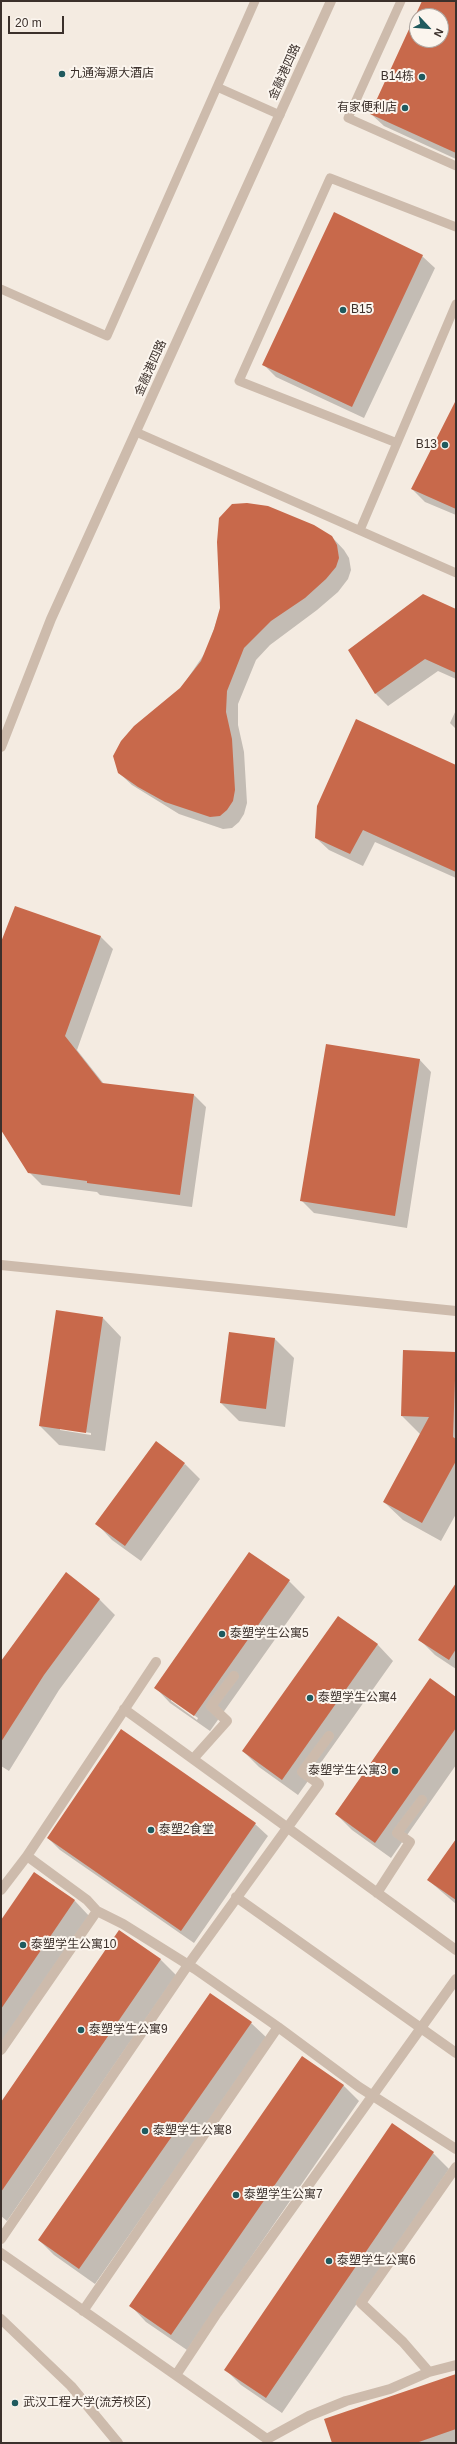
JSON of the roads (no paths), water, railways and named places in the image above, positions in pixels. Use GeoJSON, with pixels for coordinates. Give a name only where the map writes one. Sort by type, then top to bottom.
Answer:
{"type":"FeatureCollection","features":[{"type":"Feature","properties":{"kind":"street","name":"金融港四路"},"geometry":{"type":"LineString","coordinates":[[1,747],[51,619],[331,1]]}},
{"type":"Feature","properties":{"kind":"street"},"geometry":{"type":"LineString","coordinates":[[1,1265],[456,1311]]}},
{"type":"Feature","properties":{"kind":"street"},"geometry":{"type":"LineString","coordinates":[[1,1890],[27,1856],[156,1662]]}},
{"type":"Feature","properties":{"kind":"street"},"geometry":{"type":"LineString","coordinates":[[193,1759],[227,1721],[212,1706],[234,1676]]}},
{"type":"Feature","properties":{"kind":"street"},"geometry":{"type":"LineString","coordinates":[[124,1709],[456,1950]]}},
{"type":"Feature","properties":{"kind":"street"},"geometry":{"type":"LineString","coordinates":[[1,2238],[188,1965],[286,1826],[318,1784],[302,1772],[329,1736]]}},
{"type":"Feature","properties":{"kind":"street"},"geometry":{"type":"LineString","coordinates":[[377,1893],[410,1842],[397,1833],[422,1800]]}},
{"type":"Feature","properties":{"kind":"street"},"geometry":{"type":"LineString","coordinates":[[27,1856],[87,1900],[97,1912],[123,1924],[188,1965],[373,2095],[456,2149]]}},
{"type":"Feature","properties":{"kind":"street"},"geometry":{"type":"LineString","coordinates":[[236,1897],[456,2053]]}},
{"type":"Feature","properties":{"kind":"street"},"geometry":{"type":"LineString","coordinates":[[1,2050],[97,1912]]}},
{"type":"Feature","properties":{"kind":"street"},"geometry":{"type":"LineString","coordinates":[[176,2375],[217,2313],[456,1979]]}},
{"type":"Feature","properties":{"kind":"street"},"geometry":{"type":"LineString","coordinates":[[83,2311],[278,2027]]}},
{"type":"Feature","properties":{"kind":"street"},"geometry":{"type":"LineString","coordinates":[[429,2372],[403,2342],[361,2303],[456,2167]]}},
{"type":"Feature","properties":{"kind":"street"},"geometry":{"type":"LineString","coordinates":[[1,2254],[267,2439],[309,2416],[346,2401],[390,2389],[429,2372],[456,2365]]}},
{"type":"Feature","properties":{"kind":"street"},"geometry":{"type":"LineString","coordinates":[[1,2319],[71,2386],[118,2443]]}},
{"type":"Feature","properties":{"kind":"lane"},"geometry":{"type":"LineString","coordinates":[[1,289],[107,336],[255,1]]}},
{"type":"Feature","properties":{"kind":"lane"},"geometry":{"type":"LineString","coordinates":[[401,1],[348,118],[456,166]]}},
{"type":"Feature","properties":{"kind":"lane"},"geometry":{"type":"LineString","coordinates":[[217,87],[280,115]]}},
{"type":"Feature","properties":{"kind":"lane"},"geometry":{"type":"LineString","coordinates":[[397,443],[239,381],[330,178],[456,227]]}},
{"type":"Feature","properties":{"kind":"lane"},"geometry":{"type":"LineString","coordinates":[[360,530],[455,311]]}},
{"type":"Feature","properties":{"kind":"lane"},"geometry":{"type":"LineString","coordinates":[[136,432],[456,572]]}},
{"type":"Feature","properties":{"kind":"place","name":"九通海源大酒店"},"geometry":{"type":"Point","coordinates":[62,74]}},
{"type":"Feature","properties":{"kind":"place","name":"B14栋"},"geometry":{"type":"Point","coordinates":[422,77]}},
{"type":"Feature","properties":{"kind":"place","name":"有家便利店"},"geometry":{"type":"Point","coordinates":[405,108]}},
{"type":"Feature","properties":{"kind":"place","name":"B15"},"geometry":{"type":"Point","coordinates":[343,310]}},
{"type":"Feature","properties":{"kind":"place","name":"B13"},"geometry":{"type":"Point","coordinates":[445,445]}},
{"type":"Feature","properties":{"kind":"place","name":"泰塑学生公寓5"},"geometry":{"type":"Point","coordinates":[222,1634]}},
{"type":"Feature","properties":{"kind":"place","name":"泰塑学生公寓4"},"geometry":{"type":"Point","coordinates":[310,1698]}},
{"type":"Feature","properties":{"kind":"place","name":"泰塑学生公寓3"},"geometry":{"type":"Point","coordinates":[395,1771]}},
{"type":"Feature","properties":{"kind":"place","name":"泰塑2食堂"},"geometry":{"type":"Point","coordinates":[151,1830]}},
{"type":"Feature","properties":{"kind":"place","name":"泰塑学生公寓10"},"geometry":{"type":"Point","coordinates":[23,1945]}},
{"type":"Feature","properties":{"kind":"place","name":"泰塑学生公寓9"},"geometry":{"type":"Point","coordinates":[81,2030]}},
{"type":"Feature","properties":{"kind":"place","name":"泰塑学生公寓8"},"geometry":{"type":"Point","coordinates":[145,2131]}},
{"type":"Feature","properties":{"kind":"place","name":"泰塑学生公寓7"},"geometry":{"type":"Point","coordinates":[236,2195]}},
{"type":"Feature","properties":{"kind":"place","name":"泰塑学生公寓6"},"geometry":{"type":"Point","coordinates":[329,2261]}},
{"type":"Feature","properties":{"kind":"place","name":"武汉工程大学(流芳校区)"},"geometry":{"type":"Point","coordinates":[15,2403]}}]}
